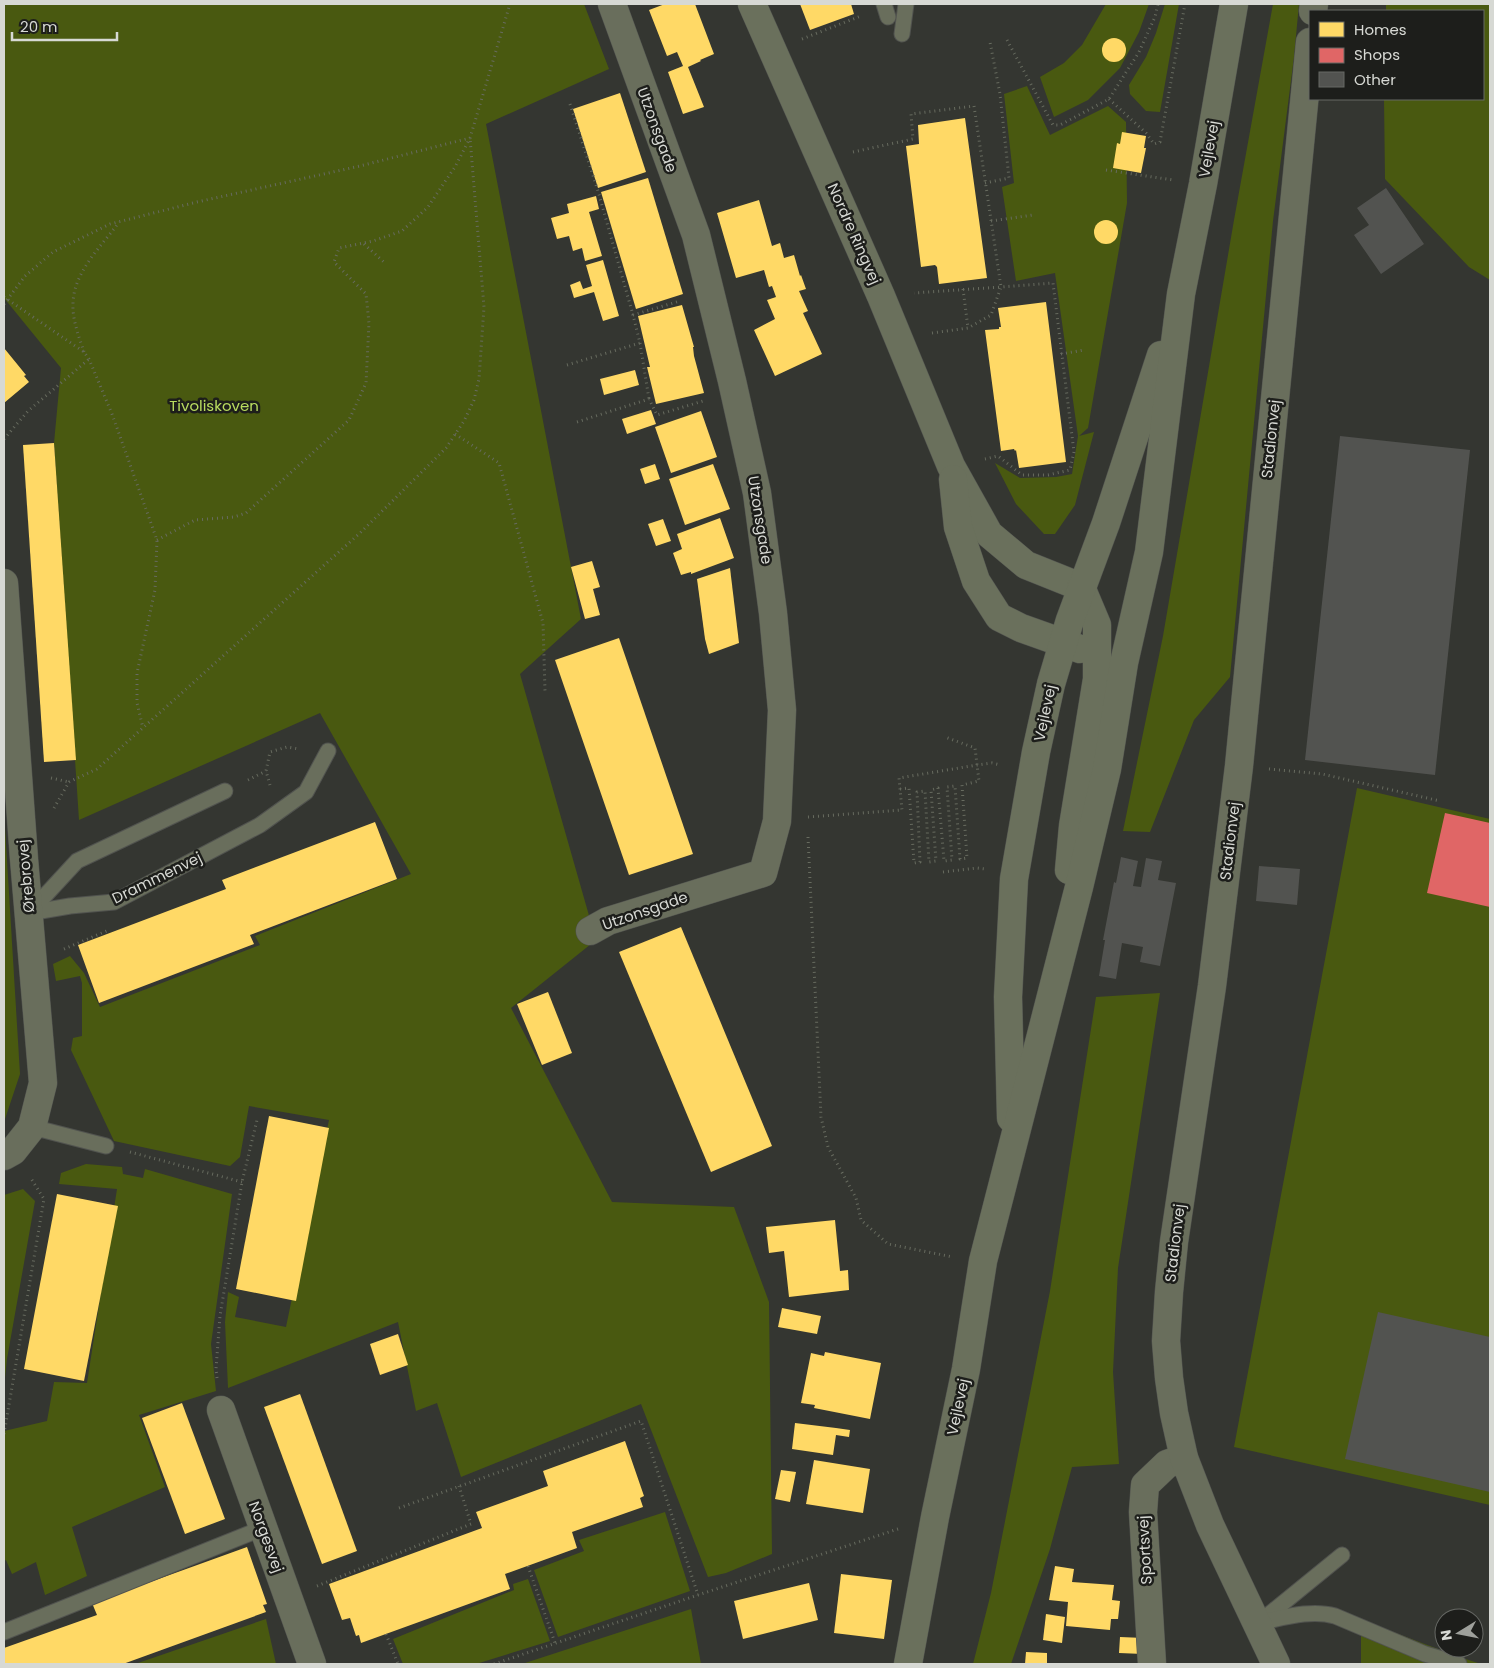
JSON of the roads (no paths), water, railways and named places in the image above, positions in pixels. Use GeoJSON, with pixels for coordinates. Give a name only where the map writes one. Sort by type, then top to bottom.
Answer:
{"type":"FeatureCollection","features":[{"type":"Feature","properties":{"kind":"main road","name":"Nordre Ringvej"},"geometry":{"type":"LineString","coordinates":[[752,4],[885,304],[951,466],[989,534],[1026,565],[1081,587]]}},
{"type":"Feature","properties":{"kind":"main road","name":"Vejlevej"},"geometry":{"type":"LineString","coordinates":[[908,1664],[935,1517],[966,1369],[983,1261],[1061,961],[1107,769],[1124,663],[1149,552],[1181,294],[1203,184],[1234,4]]}},
{"type":"Feature","properties":{"kind":"main road","name":"Vejlevej"},"geometry":{"type":"LineString","coordinates":[[1012,1150],[1008,997],[1016,871],[1038,742],[1050,684],[1063,643],[1081,587],[1106,523],[1181,294]]}},
{"type":"Feature","properties":{"kind":"main road","name":"Nordre Ringvej"},"geometry":{"type":"LineString","coordinates":[[951,466],[958,527],[976,581],[999,617],[1021,628],[1124,663]]}},
{"type":"Feature","properties":{"kind":"main road"},"geometry":{"type":"LineString","coordinates":[[1061,961],[1073,826],[1097,679],[1097,625],[1081,587]]}},
{"type":"Feature","properties":{"kind":"street","name":"Utzonsgade"},"geometry":{"type":"LineString","coordinates":[[590,931],[608,921],[763,873],[777,821],[782,710],[773,613],[757,493],[734,391],[696,235],[612,4]]}},
{"type":"Feature","properties":{"kind":"street","name":"Stadionvej"},"geometry":{"type":"LineString","coordinates":[[1276,1664],[1210,1525],[1184,1458],[1174,1413],[1166,1342],[1169,1292],[1176,1232],[1212,986],[1239,766],[1309,52]]}},
{"type":"Feature","properties":{"kind":"street","name":"Ørebrovej"},"geometry":{"type":"LineString","coordinates":[[4,582],[43,1083],[32,1127],[9,1154]]}},
{"type":"Feature","properties":{"kind":"street","name":"Norgesvej"},"geometry":{"type":"LineString","coordinates":[[221,1410],[312,1664]]}},
{"type":"Feature","properties":{"kind":"street","name":"Sportsvej"},"geometry":{"type":"LineString","coordinates":[[1152,1664],[1143,1512],[1145,1485],[1167,1464],[1184,1458]]}},
{"type":"Feature","properties":{"kind":"lane"},"geometry":{"type":"LineString","coordinates":[[902,34],[906,4]]}},
{"type":"Feature","properties":{"kind":"lane","name":"Drammenvej"},"geometry":{"type":"LineString","coordinates":[[29,913],[114,902],[260,824],[306,792],[328,751]]}},
{"type":"Feature","properties":{"kind":"lane"},"geometry":{"type":"LineString","coordinates":[[29,913],[77,861],[225,791]]}},
{"type":"Feature","properties":{"kind":"lane"},"geometry":{"type":"LineString","coordinates":[[32,1127],[106,1146]]}},
{"type":"Feature","properties":{"kind":"lane"},"geometry":{"type":"LineString","coordinates":[[4,1632],[263,1528]]}},
{"type":"Feature","properties":{"kind":"lane"},"geometry":{"type":"LineString","coordinates":[[1258,1623],[1342,1555]]}},
{"type":"Feature","properties":{"kind":"lane"},"geometry":{"type":"LineString","coordinates":[[1258,1623],[1308,1613],[1324,1613],[1425,1654],[1459,1664]]}},
{"type":"Feature","properties":{"kind":"park label","name":"Tivoliskoven"},"geometry":{"type":"Point","coordinates":[214,406]}}]}
